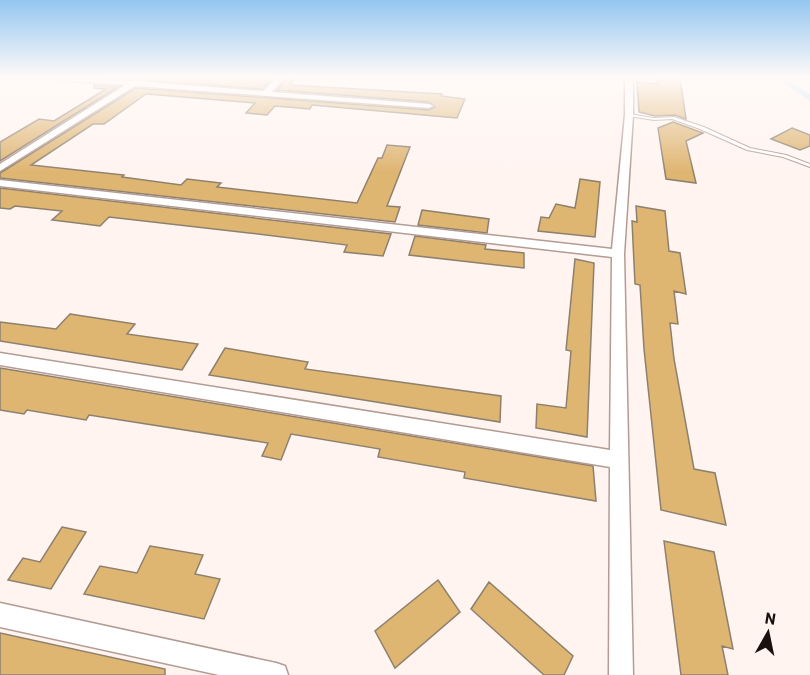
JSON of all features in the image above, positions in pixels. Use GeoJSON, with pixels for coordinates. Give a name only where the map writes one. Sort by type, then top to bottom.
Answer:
{"type":"FeatureCollection","features":[{"type":"Feature","properties":{"kind":"street"},"geometry":{"type":"LineString","coordinates":[[0,168],[92,110]]}},
{"type":"Feature","properties":{"kind":"street"},"geometry":{"type":"LineString","coordinates":[[621,675],[618,254],[629,110]]}},
{"type":"Feature","properties":{"kind":"street"},"geometry":{"type":"LineString","coordinates":[[0,183],[618,254]]}},
{"type":"Feature","properties":{"kind":"street"},"geometry":{"type":"LineString","coordinates":[[0,359],[621,460]]}},
{"type":"Feature","properties":{"kind":"street"},"geometry":{"type":"LineString","coordinates":[[0,615],[276,675]]}},
{"type":"Feature","properties":{"kind":"lane"},"geometry":{"type":"LineString","coordinates":[[629,115],[654,119],[672,118],[702,128],[749,149],[784,156],[810,165]]}},
{"type":"Feature","properties":{"kind":"building"},"geometry":{"type":"Polygon","coordinates":[[[73,110],[82,110],[0,161],[0,142],[39,119],[54,121],[73,110]]]}},
{"type":"Feature","properties":{"kind":"building"},"geometry":{"type":"Polygon","coordinates":[[[102,110],[124,110],[104,124],[93,124],[31,165],[124,175],[122,177],[181,185],[187,179],[221,183],[217,187],[357,203],[378,158],[382,158],[387,145],[410,147],[387,206],[400,207],[395,222],[0,178],[0,173],[102,110]]]}},
{"type":"Feature","properties":{"kind":"building"},"geometry":{"type":"Polygon","coordinates":[[[249,110],[272,110],[267,115],[246,113],[249,110]]]}},
{"type":"Feature","properties":{"kind":"building"},"geometry":{"type":"Polygon","coordinates":[[[362,110],[422,110],[461,110],[457,118],[362,110]]]}},
{"type":"Feature","properties":{"kind":"building"},"geometry":{"type":"Polygon","coordinates":[[[639,110],[685,110],[686,119],[675,115],[655,116],[639,112],[639,110]]]}},
{"type":"Feature","properties":{"kind":"building"},"geometry":{"type":"Polygon","coordinates":[[[673,122],[703,133],[686,141],[696,183],[666,179],[658,128],[673,122]]]}},
{"type":"Feature","properties":{"kind":"building"},"geometry":{"type":"Polygon","coordinates":[[[792,128],[810,135],[810,146],[800,150],[771,139],[792,128]]]}},
{"type":"Feature","properties":{"kind":"building"},"geometry":{"type":"Polygon","coordinates":[[[580,179],[600,182],[595,237],[538,231],[541,217],[549,218],[556,204],[575,208],[580,179]]]}},
{"type":"Feature","properties":{"kind":"building"},"geometry":{"type":"Polygon","coordinates":[[[0,188],[391,234],[383,256],[344,252],[347,245],[109,217],[100,226],[52,220],[62,211],[15,206],[10,209],[0,208],[0,188]]]}},
{"type":"Feature","properties":{"kind":"building"},"geometry":{"type":"Polygon","coordinates":[[[636,206],[665,211],[669,251],[680,253],[686,294],[674,291],[678,324],[670,323],[674,359],[694,469],[715,473],[726,525],[661,510],[644,349],[640,285],[635,284],[632,221],[637,222],[636,206]]]}},
{"type":"Feature","properties":{"kind":"building"},"geometry":{"type":"Polygon","coordinates":[[[422,210],[489,219],[487,233],[418,225],[422,210]]]}},
{"type":"Feature","properties":{"kind":"building"},"geometry":{"type":"Polygon","coordinates":[[[415,236],[486,245],[485,249],[524,253],[524,268],[409,255],[415,236]]]}},
{"type":"Feature","properties":{"kind":"building"},"geometry":{"type":"Polygon","coordinates":[[[575,259],[594,263],[587,437],[536,428],[537,404],[566,408],[571,351],[566,350],[575,259]]]}},
{"type":"Feature","properties":{"kind":"building"},"geometry":{"type":"Polygon","coordinates":[[[70,314],[135,324],[127,334],[198,344],[182,370],[0,341],[0,322],[56,329],[70,314]]]}},
{"type":"Feature","properties":{"kind":"building"},"geometry":{"type":"Polygon","coordinates":[[[225,348],[308,362],[305,369],[501,396],[500,422],[209,375],[225,348]]]}},
{"type":"Feature","properties":{"kind":"building"},"geometry":{"type":"Polygon","coordinates":[[[0,368],[593,466],[596,501],[464,478],[465,472],[378,457],[380,449],[291,434],[281,460],[262,456],[268,443],[89,415],[86,420],[27,410],[24,414],[0,410],[0,368]]]}},
{"type":"Feature","properties":{"kind":"building"},"geometry":{"type":"Polygon","coordinates":[[[62,527],[86,532],[51,589],[8,580],[23,558],[40,562],[62,527]]]}},
{"type":"Feature","properties":{"kind":"building"},"geometry":{"type":"Polygon","coordinates":[[[664,541],[714,552],[733,649],[722,646],[728,675],[681,675],[664,541]]]}},
{"type":"Feature","properties":{"kind":"building"},"geometry":{"type":"Polygon","coordinates":[[[150,546],[203,555],[195,574],[220,579],[204,619],[84,594],[100,566],[137,573],[150,546]]]}},
{"type":"Feature","properties":{"kind":"building"},"geometry":{"type":"Polygon","coordinates":[[[438,580],[460,612],[395,668],[375,631],[438,580]]]}},
{"type":"Feature","properties":{"kind":"building"},"geometry":{"type":"Polygon","coordinates":[[[489,582],[573,656],[564,675],[544,675],[471,609],[489,582]]]}},
{"type":"Feature","properties":{"kind":"building"},"geometry":{"type":"Polygon","coordinates":[[[0,633],[165,669],[165,675],[0,675],[0,633]]]}}]}
